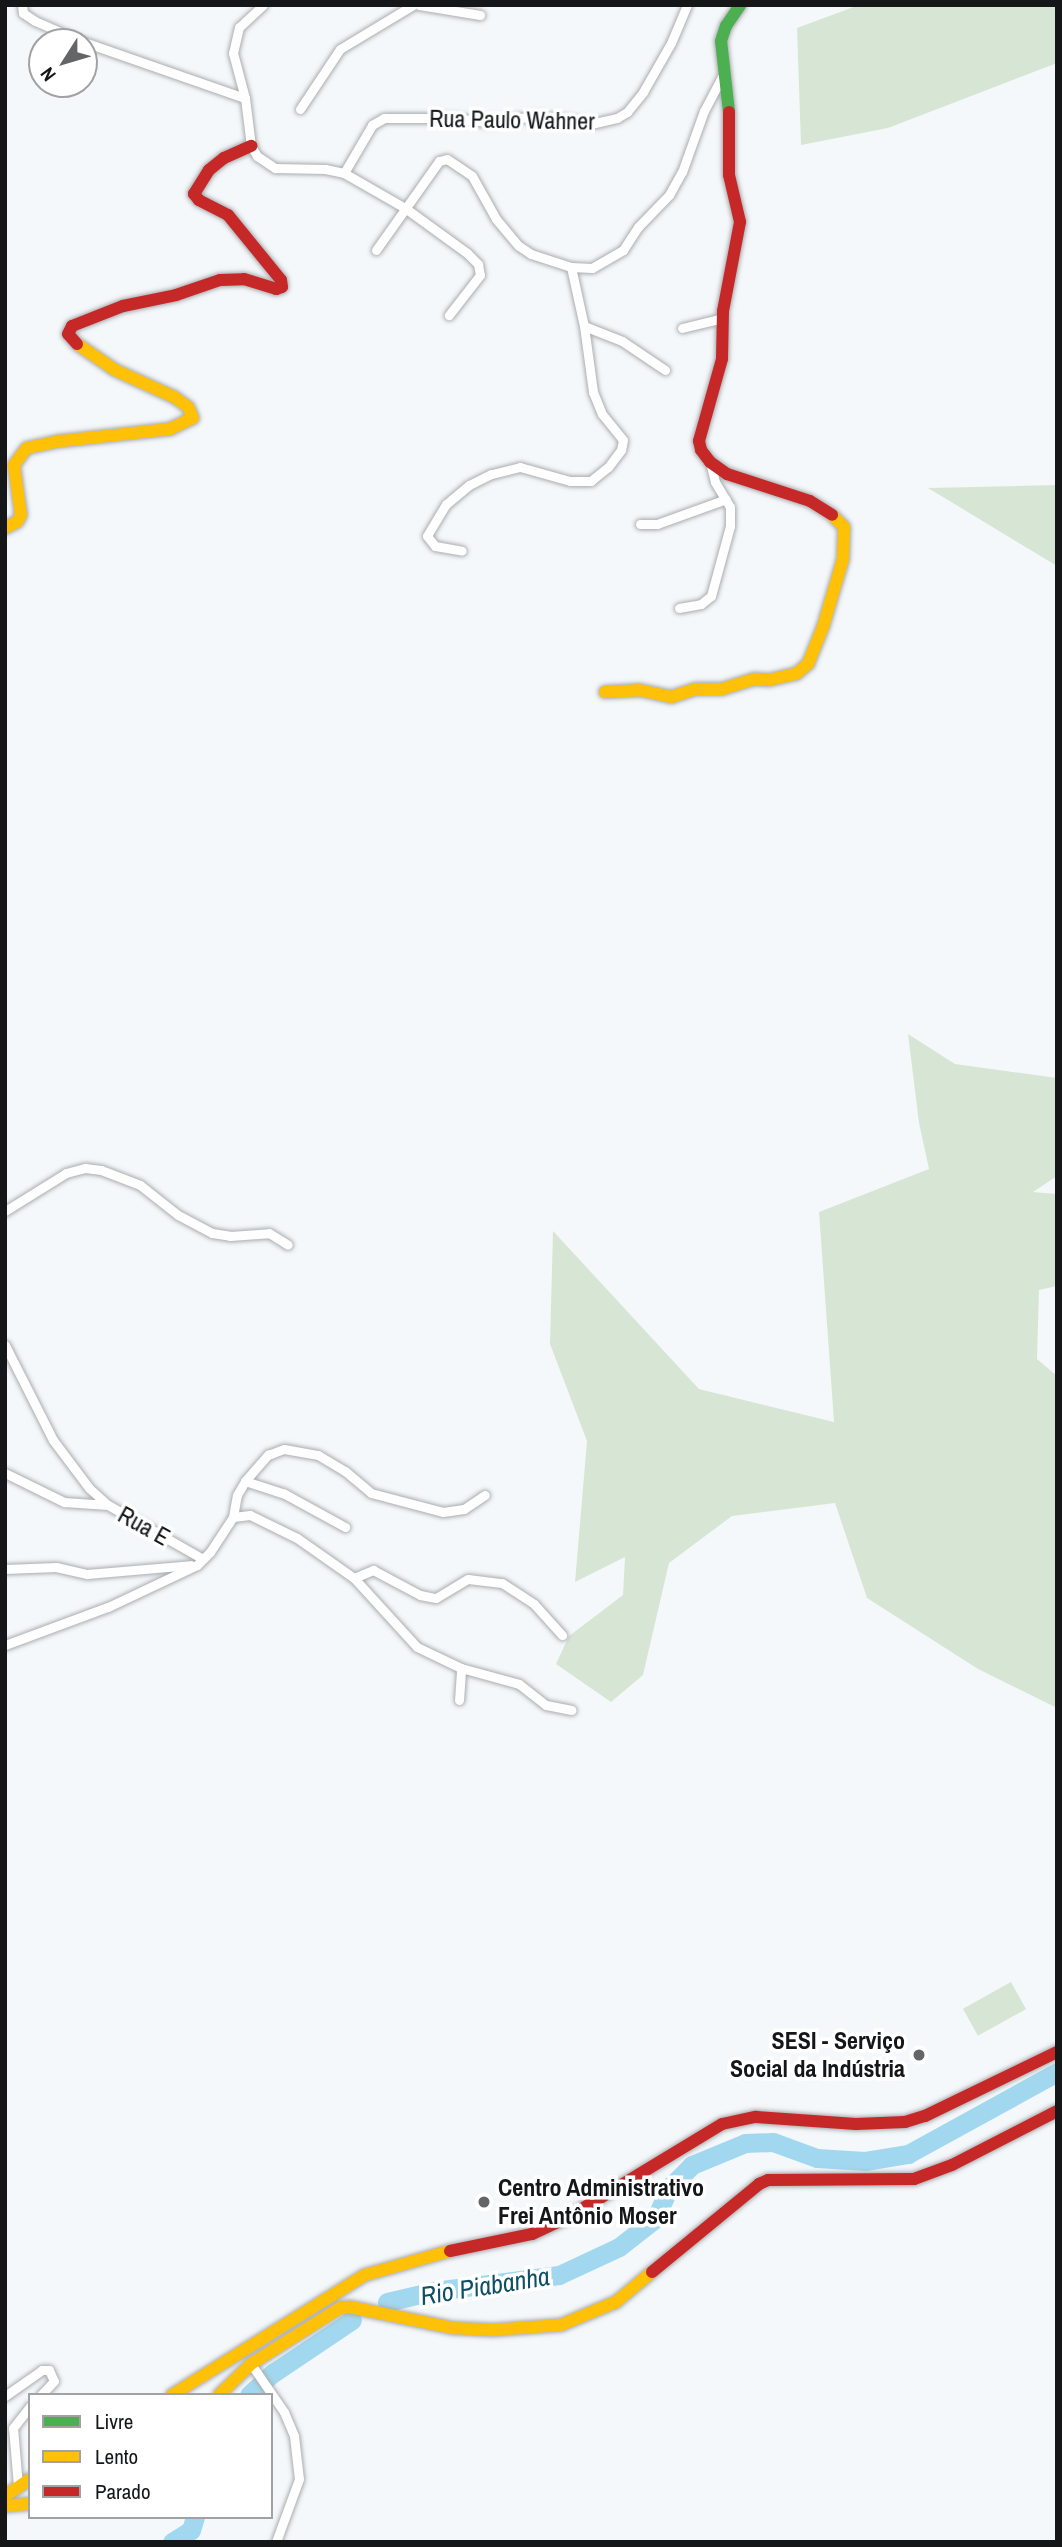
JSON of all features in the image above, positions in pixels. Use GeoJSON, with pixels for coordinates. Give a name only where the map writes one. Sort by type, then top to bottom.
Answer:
{"type":"FeatureCollection","features":[{"type":"Feature","properties":{"kind":"main road"},"geometry":{"type":"LineString","coordinates":[[606,692],[639,690],[671,696],[696,689],[722,689],[754,679],[796,674],[808,664],[839,577],[846,544],[844,527],[829,512],[810,501],[736,478],[709,462],[701,450],[699,440],[722,359],[723,318],[740,222],[729,174],[730,117],[723,34],[740,5]]}},
{"type":"Feature","properties":{"kind":"main road"},"geometry":{"type":"LineString","coordinates":[[5,528],[17,522],[21,515],[14,465],[27,448],[61,441],[170,429],[193,418],[188,407],[174,397],[115,370],[74,341],[68,334],[72,326],[116,308],[220,281],[244,279],[276,289],[282,287],[281,280],[228,215],[199,200],[194,194],[209,170],[224,158],[251,146]]}},
{"type":"Feature","properties":{"kind":"main road"},"geometry":{"type":"LineString","coordinates":[[175,2393],[365,2275],[422,2257],[532,2234],[567,2218],[687,2142],[722,2124],[756,2117],[856,2124],[905,2122],[925,2116],[1057,2052]]}},
{"type":"Feature","properties":{"kind":"main road"},"geometry":{"type":"LineString","coordinates":[[222,2393],[340,2308],[350,2307],[452,2328],[493,2330],[561,2325],[616,2302],[652,2275],[691,2238],[768,2180],[914,2179],[953,2165],[1057,2110]]}},
{"type":"Feature","properties":{"kind":"main road"},"geometry":{"type":"LineString","coordinates":[[5,2496],[28,2480]]}},
{"type":"Feature","properties":{"kind":"main road"},"geometry":{"type":"LineString","coordinates":[[5,2505],[27,2503],[18,2486]]}},
{"type":"Feature","properties":{"kind":"street"},"geometry":{"type":"LineString","coordinates":[[22,5],[23,13],[49,28]]}},
{"type":"Feature","properties":{"kind":"street"},"geometry":{"type":"LineString","coordinates":[[263,5],[242,22],[233,43],[233,62],[245,98],[251,146],[263,163],[275,168],[325,169],[344,173],[405,208],[467,253],[480,269],[477,281],[449,315]]}},
{"type":"Feature","properties":{"kind":"street"},"geometry":{"type":"LineString","coordinates":[[300,109],[340,49],[413,5]]}},
{"type":"Feature","properties":{"kind":"street"},"geometry":{"type":"LineString","coordinates":[[419,5],[480,15]]}},
{"type":"Feature","properties":{"kind":"street","name":"Rua Paulo Wahner"},"geometry":{"type":"LineString","coordinates":[[344,173],[372,125],[384,118],[454,118],[488,122],[537,116],[595,123],[617,118],[627,112],[643,92],[671,43],[687,5]]}},
{"type":"Feature","properties":{"kind":"street"},"geometry":{"type":"LineString","coordinates":[[98,47],[245,98]]}},
{"type":"Feature","properties":{"kind":"street"},"geometry":{"type":"LineString","coordinates":[[376,250],[431,169],[439,161],[447,159],[472,176],[496,219],[519,246],[531,254],[571,267],[592,268],[623,250],[638,227],[668,195],[682,172],[704,111],[726,69]]}},
{"type":"Feature","properties":{"kind":"street"},"geometry":{"type":"LineString","coordinates":[[462,551],[435,546],[427,536],[446,504],[469,485],[491,474],[520,467],[570,481],[591,481],[608,467],[621,450],[620,434],[602,415],[593,392],[584,326],[571,267]]}},
{"type":"Feature","properties":{"kind":"street"},"geometry":{"type":"LineString","coordinates":[[682,328],[723,318]]}},
{"type":"Feature","properties":{"kind":"street"},"geometry":{"type":"LineString","coordinates":[[584,326],[622,341],[665,370]]}},
{"type":"Feature","properties":{"kind":"street"},"geometry":{"type":"LineString","coordinates":[[679,608],[701,604],[711,596],[732,517],[726,499],[715,482],[709,462]]}},
{"type":"Feature","properties":{"kind":"street"},"geometry":{"type":"LineString","coordinates":[[640,524],[657,524],[726,499]]}},
{"type":"Feature","properties":{"kind":"street"},"geometry":{"type":"LineString","coordinates":[[5,1211],[66,1173],[85,1168],[110,1173],[140,1185],[178,1215],[212,1233],[230,1237],[269,1233],[288,1245]]}},
{"type":"Feature","properties":{"kind":"street"},"geometry":{"type":"LineString","coordinates":[[5,1345],[53,1440],[89,1488],[108,1506]]}},
{"type":"Feature","properties":{"kind":"street"},"geometry":{"type":"LineString","coordinates":[[5,1645],[108,1607],[200,1562],[233,1517],[237,1495],[245,1481],[268,1455],[284,1449],[318,1455],[345,1471],[371,1493],[443,1512],[464,1509],[485,1495]]}},
{"type":"Feature","properties":{"kind":"street","name":"Rua E"},"geometry":{"type":"LineString","coordinates":[[5,1474],[64,1502],[79,1506],[108,1506],[200,1562]]}},
{"type":"Feature","properties":{"kind":"street"},"geometry":{"type":"LineString","coordinates":[[245,1481],[283,1493],[345,1527]]}},
{"type":"Feature","properties":{"kind":"street"},"geometry":{"type":"LineString","coordinates":[[233,1517],[250,1514],[271,1523],[354,1578],[409,1641],[461,1668],[509,1680],[546,1705],[572,1710]]}},
{"type":"Feature","properties":{"kind":"street"},"geometry":{"type":"LineString","coordinates":[[5,1569],[56,1567],[87,1574],[106,1574],[200,1562]]}},
{"type":"Feature","properties":{"kind":"street"},"geometry":{"type":"LineString","coordinates":[[354,1578],[373,1570],[420,1595],[436,1598],[468,1579],[502,1583],[534,1604],[562,1635]]}},
{"type":"Feature","properties":{"kind":"street"},"geometry":{"type":"LineString","coordinates":[[459,1700],[461,1668]]}},
{"type":"Feature","properties":{"kind":"street"},"geometry":{"type":"LineString","coordinates":[[255,2369],[272,2393]]}},
{"type":"Feature","properties":{"kind":"street"},"geometry":{"type":"LineString","coordinates":[[5,2396],[42,2371],[48,2370],[54,2381],[43,2393]]}},
{"type":"Feature","properties":{"kind":"street"},"geometry":{"type":"LineString","coordinates":[[273,2394],[291,2424],[299,2479],[276,2542]]}},
{"type":"Feature","properties":{"kind":"street"},"geometry":{"type":"LineString","coordinates":[[18,2486],[13,2428],[28,2409]]}},
{"type":"Feature","properties":{"kind":"green space"},"geometry":{"type":"Polygon","coordinates":[[[859,5],[1057,5],[1057,63],[888,128],[801,145],[797,28],[859,5]]]}},
{"type":"Feature","properties":{"kind":"green space"},"geometry":{"type":"Polygon","coordinates":[[[1057,485],[1057,566],[928,488],[1057,485]]]}},
{"type":"Feature","properties":{"kind":"green space"},"geometry":{"type":"Polygon","coordinates":[[[908,1034],[955,1064],[1057,1078],[1057,1176],[1033,1192],[1057,1194],[1057,1286],[1039,1290],[1037,1359],[1057,1376],[1057,1708],[978,1669],[867,1598],[835,1503],[732,1516],[669,1563],[643,1675],[611,1702],[556,1664],[569,1636],[623,1595],[625,1557],[575,1582],[587,1441],[550,1344],[553,1231],[699,1389],[834,1422],[819,1212],[929,1169],[919,1123],[908,1034]]]}},
{"type":"Feature","properties":{"kind":"green space"},"geometry":{"type":"Polygon","coordinates":[[[1011,1982],[1026,2009],[978,2036],[963,2009],[1011,1982]]]}},
{"type":"Feature","properties":{"kind":"waterway","name":"Rio Piabanha"},"geometry":{"type":"LineString","coordinates":[[387,2302],[434,2291],[559,2275],[619,2247],[656,2218],[669,2188],[692,2165],[745,2143],[773,2142],[817,2158],[865,2161],[908,2154],[1057,2072]]}},
{"type":"Feature","properties":{"kind":"waterway","name":"Rio Piabanha"},"geometry":{"type":"LineString","coordinates":[[251,2393],[273,2373],[352,2320]]}},
{"type":"Feature","properties":{"kind":"waterway","name":"Rio Piabanha"},"geometry":{"type":"LineString","coordinates":[[172,2542],[191,2530],[194,2519]]}},
{"type":"Feature","properties":{"kind":"traffic: fast"},"geometry":{"type":"LineString","coordinates":[[729,112],[721,41],[726,26],[740,5]]}},
{"type":"Feature","properties":{"kind":"traffic: slow"},"geometry":{"type":"LineString","coordinates":[[5,528],[17,522],[21,515],[14,465],[27,448],[61,441],[170,429],[193,418],[188,407],[174,397],[115,370],[77,344]]}},
{"type":"Feature","properties":{"kind":"traffic: slow"},"geometry":{"type":"LineString","coordinates":[[605,692],[639,690],[671,697],[696,689],[722,689],[754,679],[769,680],[796,674],[808,664],[823,627],[843,559],[844,527],[832,515]]}},
{"type":"Feature","properties":{"kind":"traffic: slow"},"geometry":{"type":"LineString","coordinates":[[175,2393],[365,2275],[450,2251]]}},
{"type":"Feature","properties":{"kind":"traffic: slow"},"geometry":{"type":"LineString","coordinates":[[221,2393],[251,2364],[340,2308],[350,2307],[452,2328],[493,2330],[561,2325],[616,2302],[652,2272]]}},
{"type":"Feature","properties":{"kind":"traffic: slow"},"geometry":{"type":"LineString","coordinates":[[5,2496],[28,2480]]}},
{"type":"Feature","properties":{"kind":"traffic: slow"},"geometry":{"type":"LineString","coordinates":[[5,2506],[28,2504]]}},
{"type":"Feature","properties":{"kind":"traffic: jam"},"geometry":{"type":"LineString","coordinates":[[729,112],[729,175],[740,222],[723,311],[722,359],[699,441],[701,450],[710,462],[727,474],[810,501],[832,515]]}},
{"type":"Feature","properties":{"kind":"traffic: jam"},"geometry":{"type":"LineString","coordinates":[[77,344],[68,334],[72,326],[123,306],[176,295],[220,280],[244,279],[276,289],[282,287],[281,280],[228,215],[199,200],[194,194],[209,170],[224,158],[251,146]]}},
{"type":"Feature","properties":{"kind":"traffic: jam"},"geometry":{"type":"LineString","coordinates":[[450,2251],[532,2234],[567,2218],[722,2124],[756,2117],[856,2124],[905,2122],[925,2116],[1057,2052]]}},
{"type":"Feature","properties":{"kind":"traffic: jam"},"geometry":{"type":"LineString","coordinates":[[652,2272],[759,2184],[768,2180],[914,2179],[952,2165],[1057,2111]]}},
{"type":"Feature","properties":{"kind":"place","name":"SESI - Serviço Social da Indústria"},"geometry":{"type":"Point","coordinates":[919,2055]}},
{"type":"Feature","properties":{"kind":"place","name":"Centro Administrativo Frei Antônio Moser"},"geometry":{"type":"Point","coordinates":[484,2202]}}]}
